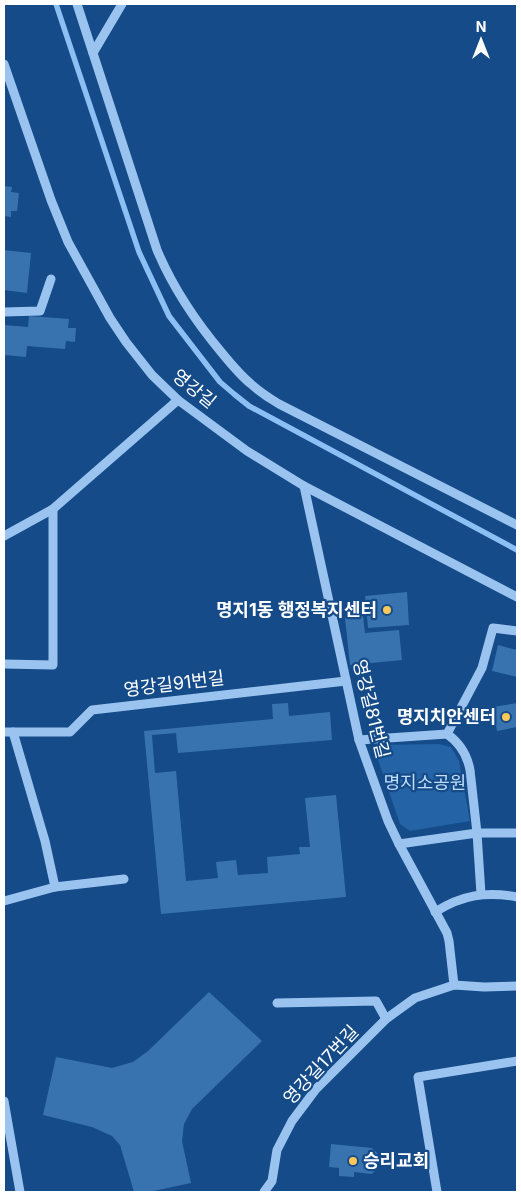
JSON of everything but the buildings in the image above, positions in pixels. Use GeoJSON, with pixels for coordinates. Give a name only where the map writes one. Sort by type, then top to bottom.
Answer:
{"type":"FeatureCollection","features":[{"type":"Feature","properties":{"kind":"street"},"geometry":{"type":"LineString","coordinates":[[77,4],[157,250],[165,269],[193,315],[240,374],[252,386],[279,404],[517,525]]}},
{"type":"Feature","properties":{"kind":"street"},"geometry":{"type":"LineString","coordinates":[[93,53],[122,4]]}},
{"type":"Feature","properties":{"kind":"street","name":"영강길"},"geometry":{"type":"LineString","coordinates":[[4,67],[51,200],[68,242],[110,318],[152,375],[178,400],[247,451],[304,486],[517,598]]}},
{"type":"Feature","properties":{"kind":"street"},"geometry":{"type":"LineString","coordinates":[[4,312],[40,311],[51,279]]}},
{"type":"Feature","properties":{"kind":"street"},"geometry":{"type":"LineString","coordinates":[[4,536],[54,509],[178,400]]}},
{"type":"Feature","properties":{"kind":"street","name":"영강길81번길"},"geometry":{"type":"LineString","coordinates":[[304,486],[359,740],[388,820],[444,926],[449,941],[454,985]]}},
{"type":"Feature","properties":{"kind":"street"},"geometry":{"type":"LineString","coordinates":[[4,664],[53,665],[54,509]]}},
{"type":"Feature","properties":{"kind":"street"},"geometry":{"type":"LineString","coordinates":[[447,734],[482,668],[493,628],[517,631]]}},
{"type":"Feature","properties":{"kind":"street","name":"영강길91번길"},"geometry":{"type":"LineString","coordinates":[[55,887],[45,841],[8,732],[70,732],[92,710],[346,680]]}},
{"type":"Feature","properties":{"kind":"street"},"geometry":{"type":"LineString","coordinates":[[359,740],[447,734],[458,743],[468,760],[477,833],[481,894]]}},
{"type":"Feature","properties":{"kind":"street"},"geometry":{"type":"LineString","coordinates":[[399,844],[477,833],[517,833]]}},
{"type":"Feature","properties":{"kind":"street"},"geometry":{"type":"LineString","coordinates":[[4,901],[55,887],[124,879]]}},
{"type":"Feature","properties":{"kind":"street"},"geometry":{"type":"LineString","coordinates":[[435,912],[458,899],[481,894],[517,897]]}},
{"type":"Feature","properties":{"kind":"street","name":"영강길17번길"},"geometry":{"type":"LineString","coordinates":[[264,1192],[272,1181],[277,1150],[292,1121],[316,1089],[386,1019],[415,998],[454,985],[484,987],[517,986]]}},
{"type":"Feature","properties":{"kind":"street","name":"영강길17번길"},"geometry":{"type":"LineString","coordinates":[[277,1003],[376,1001],[386,1019]]}},
{"type":"Feature","properties":{"kind":"street"},"geometry":{"type":"LineString","coordinates":[[437,1192],[418,1077],[517,1061]]}},
{"type":"Feature","properties":{"kind":"street"},"geometry":{"type":"LineString","coordinates":[[4,1101],[20,1192]]}},
{"type":"Feature","properties":{"kind":"green space","name":"명지소공원"},"geometry":{"type":"Polygon","coordinates":[[[439,744],[451,747],[459,761],[470,821],[410,831],[400,824],[373,745],[439,744]]]}},
{"type":"Feature","properties":{"kind":"waterway"},"geometry":{"type":"LineString","coordinates":[[56,4],[139,252],[169,316],[220,382],[249,406],[517,550]]}},
{"type":"Feature","properties":{"kind":"place","name":"명지1동 행정복지센터"},"geometry":{"type":"Point","coordinates":[387,610]}},
{"type":"Feature","properties":{"kind":"place","name":"명지치안센터"},"geometry":{"type":"Point","coordinates":[506,717]}},
{"type":"Feature","properties":{"kind":"place","name":"승리교회"},"geometry":{"type":"Point","coordinates":[353,1161]}}]}
